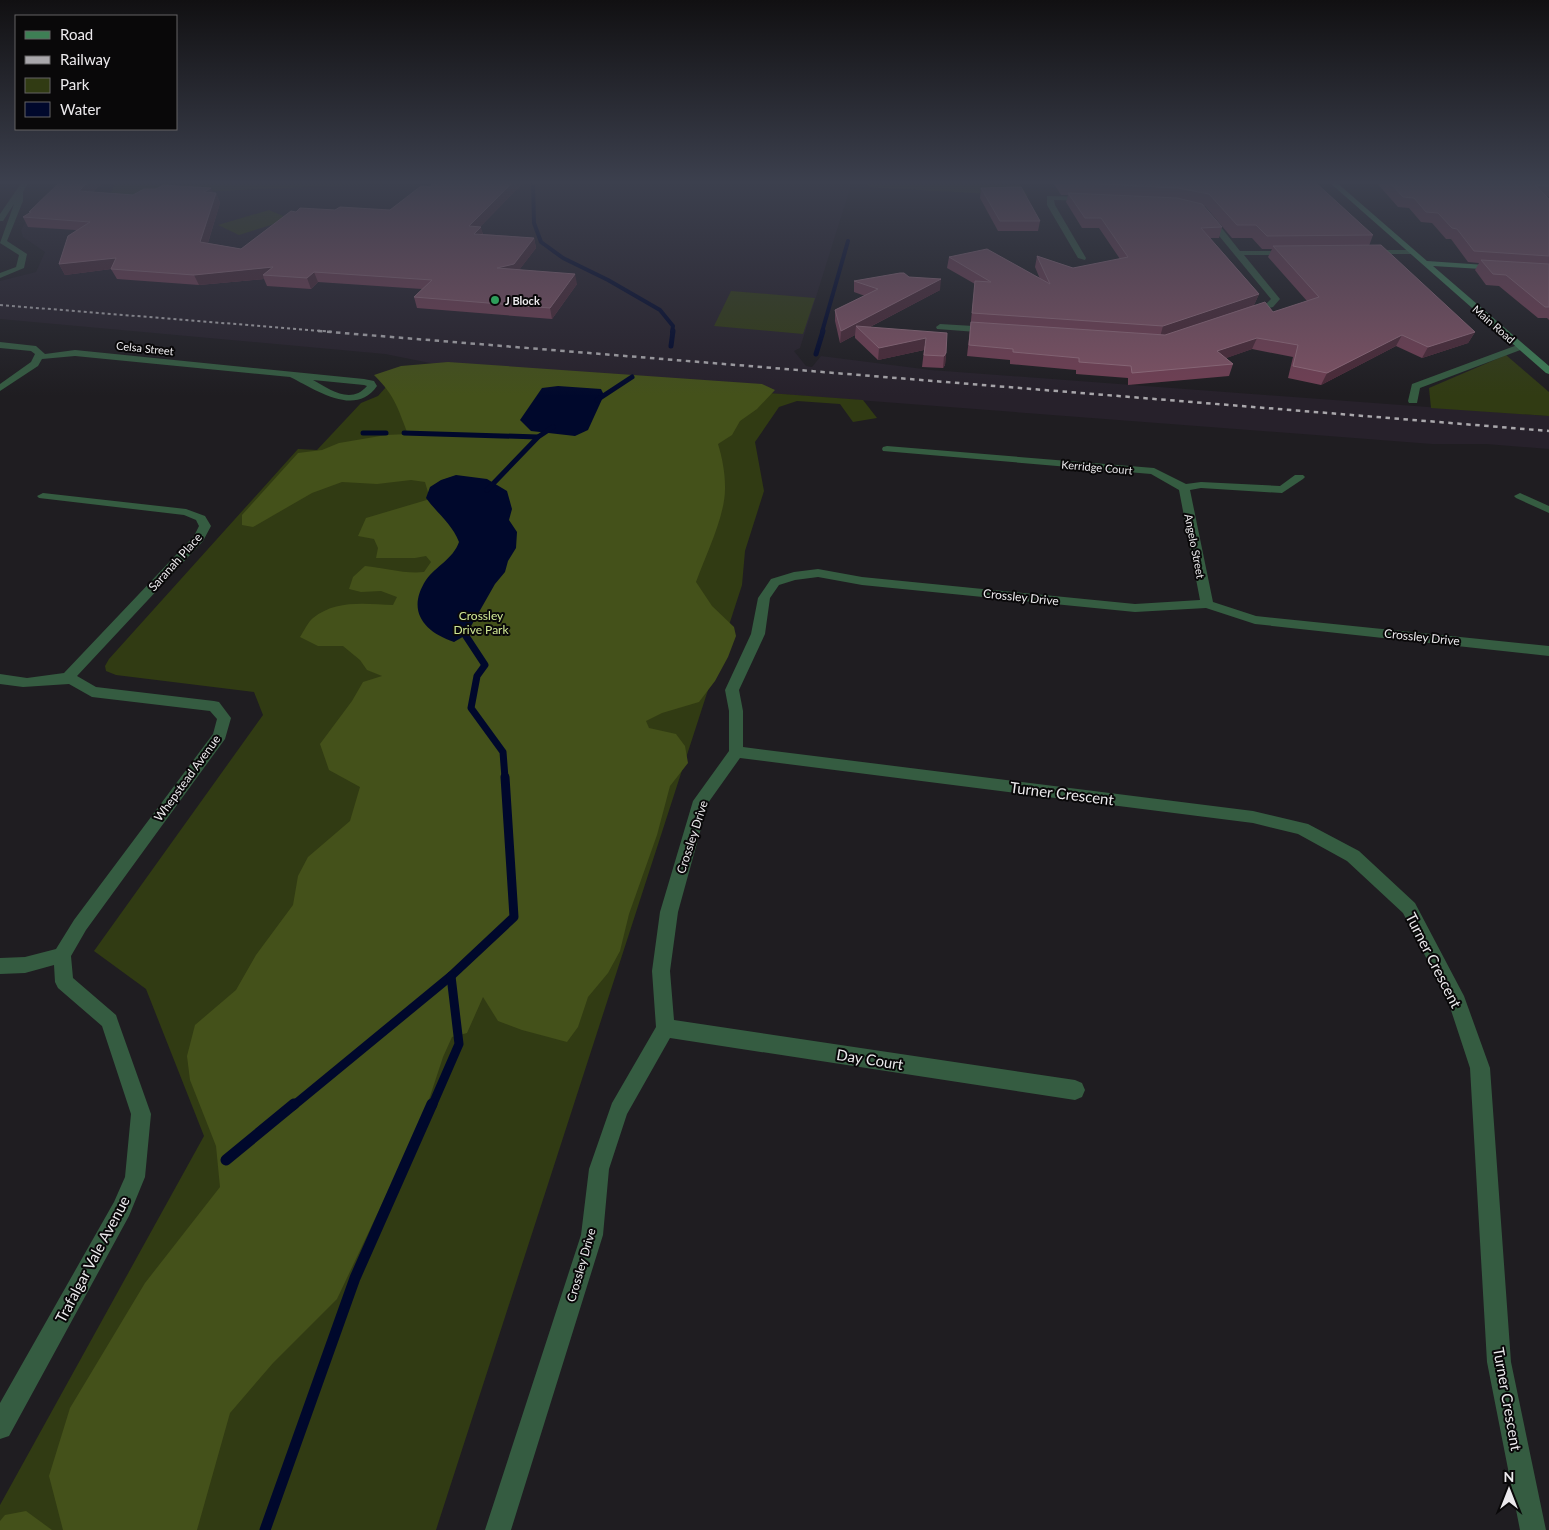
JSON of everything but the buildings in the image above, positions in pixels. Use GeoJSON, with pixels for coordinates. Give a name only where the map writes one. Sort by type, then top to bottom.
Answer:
{"type":"FeatureCollection","features":[{"type":"Feature","properties":{"kind":"main road","name":"Main Road"},"geometry":{"type":"LineString","coordinates":[[1413,253],[1549,371]]}},
{"type":"Feature","properties":{"kind":"main road"},"geometry":{"type":"LineString","coordinates":[[1424,263],[1502,268]]}},
{"type":"Feature","properties":{"kind":"street"},"geometry":{"type":"LineString","coordinates":[[0,276],[20,268],[23,262],[22,253]]}},
{"type":"Feature","properties":{"kind":"street"},"geometry":{"type":"LineString","coordinates":[[1079,253],[1082,258]]}},
{"type":"Feature","properties":{"kind":"street"},"geometry":{"type":"LineString","coordinates":[[1239,253],[1276,299],[1270,305],[1243,314]]}},
{"type":"Feature","properties":{"kind":"street"},"geometry":{"type":"LineString","coordinates":[[940,327],[1002,331]]}},
{"type":"Feature","properties":{"kind":"street"},"geometry":{"type":"LineString","coordinates":[[0,345],[34,348],[40,353],[34,364],[0,388]]}},
{"type":"Feature","properties":{"kind":"street","name":"Main Road"},"geometry":{"type":"LineString","coordinates":[[1413,401],[1415,386],[1520,347]]}},
{"type":"Feature","properties":{"kind":"street","name":"Celsa Street"},"geometry":{"type":"LineString","coordinates":[[39,357],[75,353],[364,382],[371,383],[372,386],[367,394],[342,397],[332,395],[313,383],[294,376]]}},
{"type":"Feature","properties":{"kind":"street","name":"Kerridge Court"},"geometry":{"type":"LineString","coordinates":[[888,449],[1154,471],[1184,488]]}},
{"type":"Feature","properties":{"kind":"street"},"geometry":{"type":"LineString","coordinates":[[1184,488],[1201,484],[1282,490],[1298,477]]}},
{"type":"Feature","properties":{"kind":"street","name":"Angelo Street"},"geometry":{"type":"LineString","coordinates":[[1184,488],[1207,604]]}},
{"type":"Feature","properties":{"kind":"street","name":"Saranah Place"},"geometry":{"type":"LineString","coordinates":[[43,496],[186,512],[201,518],[205,526],[199,538],[68,677]]}},
{"type":"Feature","properties":{"kind":"street"},"geometry":{"type":"LineString","coordinates":[[1520,496],[1549,510]]}},
{"type":"Feature","properties":{"kind":"street","name":"Crossley Drive"},"geometry":{"type":"LineString","coordinates":[[498,1530],[592,1235],[599,1169],[619,1110],[665,1028],[660,971],[669,912],[701,801],[736,752],[736,711],[732,690],[758,634],[764,598],[775,582],[794,576],[818,574],[862,581],[1134,608],[1207,604],[1255,620],[1549,651]]}},
{"type":"Feature","properties":{"kind":"street"},"geometry":{"type":"LineString","coordinates":[[0,679],[29,683],[68,677]]}},
{"type":"Feature","properties":{"kind":"street","name":"Whepstead Avenue"},"geometry":{"type":"LineString","coordinates":[[62,955],[80,925],[220,735],[224,718],[214,706],[92,692],[82,682],[68,677]]}},
{"type":"Feature","properties":{"kind":"street","name":"Turner Crescent"},"geometry":{"type":"LineString","coordinates":[[736,752],[1253,817],[1302,829],[1353,856],[1409,908],[1455,996],[1480,1068],[1499,1362],[1533,1530]]}},
{"type":"Feature","properties":{"kind":"street"},"geometry":{"type":"LineString","coordinates":[[0,966],[25,965],[62,955]]}},
{"type":"Feature","properties":{"kind":"street","name":"Trafalgar Vale Avenue"},"geometry":{"type":"LineString","coordinates":[[0,1426],[122,1209],[135,1177],[141,1114],[109,1021],[64,982],[62,955]]}},
{"type":"Feature","properties":{"kind":"street","name":"Day Court"},"geometry":{"type":"LineString","coordinates":[[665,1028],[1075,1090]]}},
{"type":"Feature","properties":{"kind":"shaded area"},"geometry":{"type":"Polygon","coordinates":[[[44,253],[830,253],[800,348],[794,351],[806,366],[812,367],[821,356],[931,370],[1549,416],[1549,449],[1486,444],[1432,444],[648,384],[440,365],[385,354],[0,319],[0,281],[36,272],[44,253]]]}},
{"type":"Feature","properties":{"kind":"green space"},"geometry":{"type":"Polygon","coordinates":[[[731,291],[815,298],[803,334],[714,326],[731,291]]]}},
{"type":"Feature","properties":{"kind":"green space"},"geometry":{"type":"Polygon","coordinates":[[[1506,355],[1549,392],[1549,416],[1431,408],[1429,388],[1506,355]]]}},
{"type":"Feature","properties":{"kind":"green space","name":"Crossley Drive Park"},"geometry":{"type":"Polygon","coordinates":[[[448,362],[762,384],[775,390],[757,409],[740,421],[732,435],[718,444],[724,470],[724,497],[719,522],[696,582],[712,606],[734,627],[736,636],[728,657],[715,681],[699,702],[662,713],[646,721],[649,728],[676,734],[685,746],[688,763],[670,786],[657,835],[629,914],[620,951],[608,973],[588,997],[578,1027],[567,1042],[522,1030],[498,1021],[483,997],[467,1033],[452,1037],[443,1057],[412,1151],[390,1187],[337,1299],[273,1363],[230,1413],[197,1530],[63,1530],[49,1476],[70,1408],[145,1283],[220,1187],[216,1146],[190,1080],[187,1056],[195,1025],[236,990],[256,955],[293,905],[298,876],[308,857],[350,821],[360,787],[329,770],[320,744],[352,701],[363,682],[382,676],[367,670],[360,660],[343,646],[318,646],[300,637],[313,618],[332,608],[352,604],[393,605],[397,597],[381,591],[361,592],[349,589],[353,577],[365,566],[402,572],[424,572],[431,562],[426,556],[415,558],[376,558],[378,548],[374,539],[358,536],[366,518],[430,499],[425,482],[411,480],[377,484],[342,482],[312,493],[253,527],[242,525],[242,515],[298,453],[322,450],[339,443],[386,435],[408,434],[392,396],[374,375],[401,366],[448,362]]]}},
{"type":"Feature","properties":{"kind":"green space","name":"Crossley Drive Park"},"geometry":{"type":"Polygon","coordinates":[[[395,377],[648,384],[863,400],[877,418],[853,422],[840,404],[797,401],[779,407],[755,442],[764,491],[745,551],[742,585],[436,1530],[0,1530],[0,1505],[204,1136],[146,989],[94,951],[263,715],[254,692],[116,675],[106,671],[105,666],[109,659],[298,449],[317,450],[361,403],[378,396],[395,377]]]}},
{"type":"Feature","properties":{"kind":"green space"},"geometry":{"type":"Polygon","coordinates":[[[26,1511],[52,1530],[0,1530],[0,1521],[5,1515],[26,1511]]]}},
{"type":"Feature","properties":{"kind":"water"},"geometry":{"type":"Polygon","coordinates":[[[558,386],[601,389],[604,395],[588,430],[575,436],[531,431],[520,420],[542,388],[558,386]]]}},
{"type":"Feature","properties":{"kind":"water"},"geometry":{"type":"Polygon","coordinates":[[[456,475],[487,479],[507,491],[512,509],[509,520],[517,532],[516,548],[508,561],[505,572],[495,584],[466,635],[454,642],[443,638],[427,626],[421,619],[418,611],[418,601],[420,591],[426,580],[449,558],[459,542],[448,524],[426,498],[430,487],[441,480],[456,475]]]}},
{"type":"Feature","properties":{"kind":"waterway"},"geometry":{"type":"LineString","coordinates":[[557,253],[660,310],[673,326],[672,332]]}},
{"type":"Feature","properties":{"kind":"waterway"},"geometry":{"type":"LineString","coordinates":[[822,332],[844,253]]}},
{"type":"Feature","properties":{"kind":"waterway"},"geometry":{"type":"LineString","coordinates":[[671,346],[673,331]]}},
{"type":"Feature","properties":{"kind":"waterway"},"geometry":{"type":"LineString","coordinates":[[816,354],[823,331]]}},
{"type":"Feature","properties":{"kind":"waterway"},"geometry":{"type":"LineString","coordinates":[[597,400],[632,377]]}},
{"type":"Feature","properties":{"kind":"waterway"},"geometry":{"type":"LineString","coordinates":[[538,437],[553,427]]}},
{"type":"Feature","properties":{"kind":"waterway"},"geometry":{"type":"LineString","coordinates":[[363,433],[386,433]]}},
{"type":"Feature","properties":{"kind":"waterway"},"geometry":{"type":"LineString","coordinates":[[404,433],[538,437]]}},
{"type":"Feature","properties":{"kind":"waterway"},"geometry":{"type":"LineString","coordinates":[[487,490],[538,437]]}},
{"type":"Feature","properties":{"kind":"waterway"},"geometry":{"type":"LineString","coordinates":[[460,627],[485,665],[477,676],[471,708],[503,752],[505,778]]}},
{"type":"Feature","properties":{"kind":"waterway"},"geometry":{"type":"LineString","coordinates":[[451,976],[514,917],[505,777]]}},
{"type":"Feature","properties":{"kind":"waterway"},"geometry":{"type":"LineString","coordinates":[[293,1106],[451,976]]}},
{"type":"Feature","properties":{"kind":"waterway"},"geometry":{"type":"LineString","coordinates":[[432,1106],[459,1044],[451,976]]}},
{"type":"Feature","properties":{"kind":"waterway"},"geometry":{"type":"LineString","coordinates":[[226,1160],[294,1104]]}},
{"type":"Feature","properties":{"kind":"waterway"},"geometry":{"type":"LineString","coordinates":[[265,1530],[355,1278],[432,1104]]}},
{"type":"Feature","properties":{"kind":"railway"},"geometry":{"type":"LineString","coordinates":[[0,305],[334,332]]}},
{"type":"Feature","properties":{"kind":"railway"},"geometry":{"type":"LineString","coordinates":[[318,331],[1549,431]]}},
{"type":"Feature","properties":{"kind":"place","name":"J Block"},"geometry":{"type":"Point","coordinates":[495,300]}}]}
